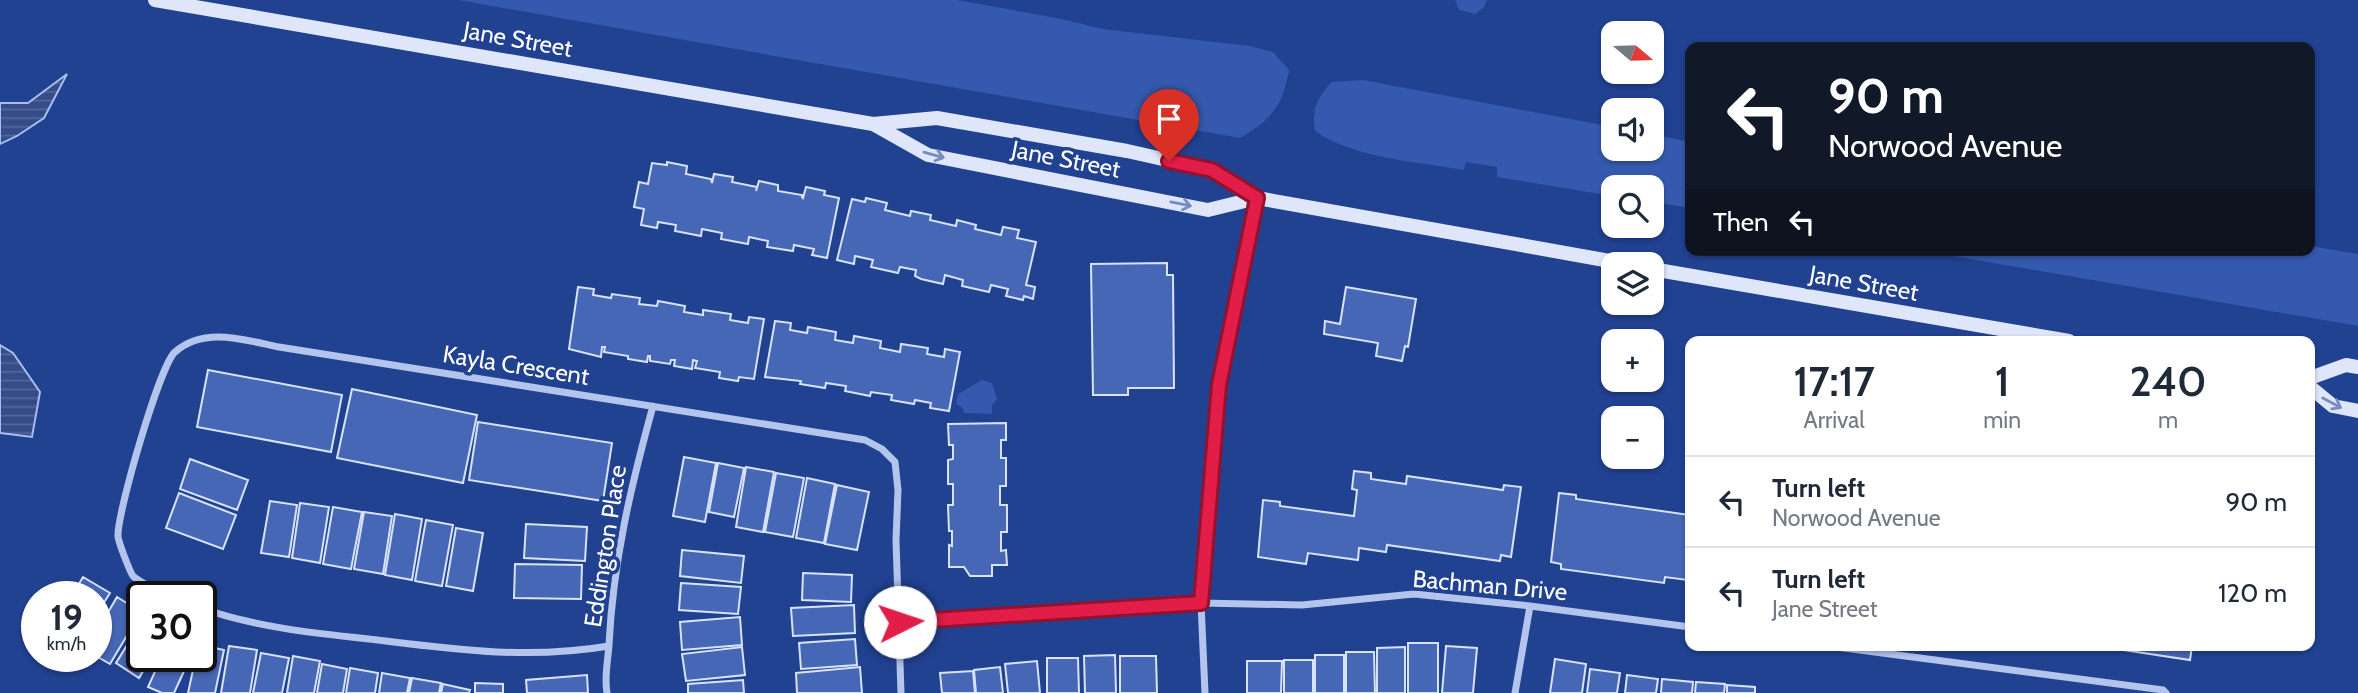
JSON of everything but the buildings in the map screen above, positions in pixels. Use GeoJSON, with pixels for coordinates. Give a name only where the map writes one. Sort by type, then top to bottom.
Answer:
{"type":"FeatureCollection","features":[{"type":"Feature","properties":{"kind":"main road","name":"Jane Street"},"geometry":{"type":"LineString","coordinates":[[155,0],[873,124],[937,118],[1126,151],[1212,170],[1257,198],[1601,259]]}},
{"type":"Feature","properties":{"kind":"main road","name":"Jane Street"},"geometry":{"type":"LineString","coordinates":[[873,124],[928,155],[1208,210],[1257,198]]}},
{"type":"Feature","properties":{"kind":"main road","name":"Jane Street"},"geometry":{"type":"LineString","coordinates":[[1664,271],[2040,336]]}},
{"type":"Feature","properties":{"kind":"main road"},"geometry":{"type":"LineString","coordinates":[[2315,376],[2346,365],[2358,367]]}},
{"type":"Feature","properties":{"kind":"main road"},"geometry":{"type":"LineString","coordinates":[[2315,391],[2333,406],[2358,411]]}},
{"type":"Feature","properties":{"kind":"street"},"geometry":{"type":"LineString","coordinates":[[1205,693],[1201,603],[1219,385],[1257,198]]}},
{"type":"Feature","properties":{"kind":"street","name":"Kayla Crescent"},"geometry":{"type":"LineString","coordinates":[[142,581],[133,576],[118,537],[125,496],[155,394],[174,353],[197,339],[228,336],[303,351],[864,440],[882,449],[895,462],[898,490],[896,540],[901,693]]}},
{"type":"Feature","properties":{"kind":"street","name":"Eddington Place"},"geometry":{"type":"LineString","coordinates":[[607,693],[610,614],[631,486],[653,406]]}},
{"type":"Feature","properties":{"kind":"street","name":"Bachman Drive"},"geometry":{"type":"LineString","coordinates":[[900,622],[1201,603],[1302,605],[1414,594],[1685,626]]}},
{"type":"Feature","properties":{"kind":"street"},"geometry":{"type":"LineString","coordinates":[[1515,693],[1530,606]]}},
{"type":"Feature","properties":{"kind":"street"},"geometry":{"type":"LineString","coordinates":[[217,614],[275,628],[482,652],[573,652],[608,646]]}},
{"type":"Feature","properties":{"kind":"street"},"geometry":{"type":"LineString","coordinates":[[1867,651],[2163,690],[2166,693]]}},
{"type":"Feature","properties":{"kind":"shaded area"},"geometry":{"type":"Polygon","coordinates":[[[458,0],[957,0],[1103,29],[1250,46],[1273,52],[1289,70],[1283,94],[1274,111],[1260,125],[1240,138],[458,0]]]}},
{"type":"Feature","properties":{"kind":"shaded area"},"geometry":{"type":"Polygon","coordinates":[[[1455,0],[1487,0],[1484,7],[1475,14],[1459,10],[1455,0]]]}},
{"type":"Feature","properties":{"kind":"shaded area"},"geometry":{"type":"Polygon","coordinates":[[[67,74],[44,118],[0,144],[0,103],[28,103],[67,74]]]}},
{"type":"Feature","properties":{"kind":"shaded area"},"geometry":{"type":"Polygon","coordinates":[[[1363,80],[1601,125],[1601,161],[1664,161],[1664,137],[1685,141],[1685,207],[1664,204],[1664,175],[1601,175],[1601,194],[1497,177],[1497,167],[1466,162],[1464,170],[1367,153],[1330,140],[1315,131],[1316,105],[1331,82],[1363,80]]]}},
{"type":"Feature","properties":{"kind":"shaded area"},"geometry":{"type":"Polygon","coordinates":[[[2315,247],[2358,254],[2358,326],[1954,256],[2315,256],[2315,247]]]}},
{"type":"Feature","properties":{"kind":"shaded area"},"geometry":{"type":"Polygon","coordinates":[[[0,345],[13,353],[40,392],[32,437],[0,433],[0,345]]]}},
{"type":"Feature","properties":{"kind":"shaded area"},"geometry":{"type":"Polygon","coordinates":[[[982,380],[992,383],[997,399],[992,405],[992,414],[964,413],[963,408],[956,404],[958,394],[982,380]]]}},
{"type":"Feature","properties":{"kind":"route"},"geometry":{"type":"LineString","coordinates":[[900,622],[1201,603],[1219,385],[1257,198],[1212,170],[1169,161]]}}]}
